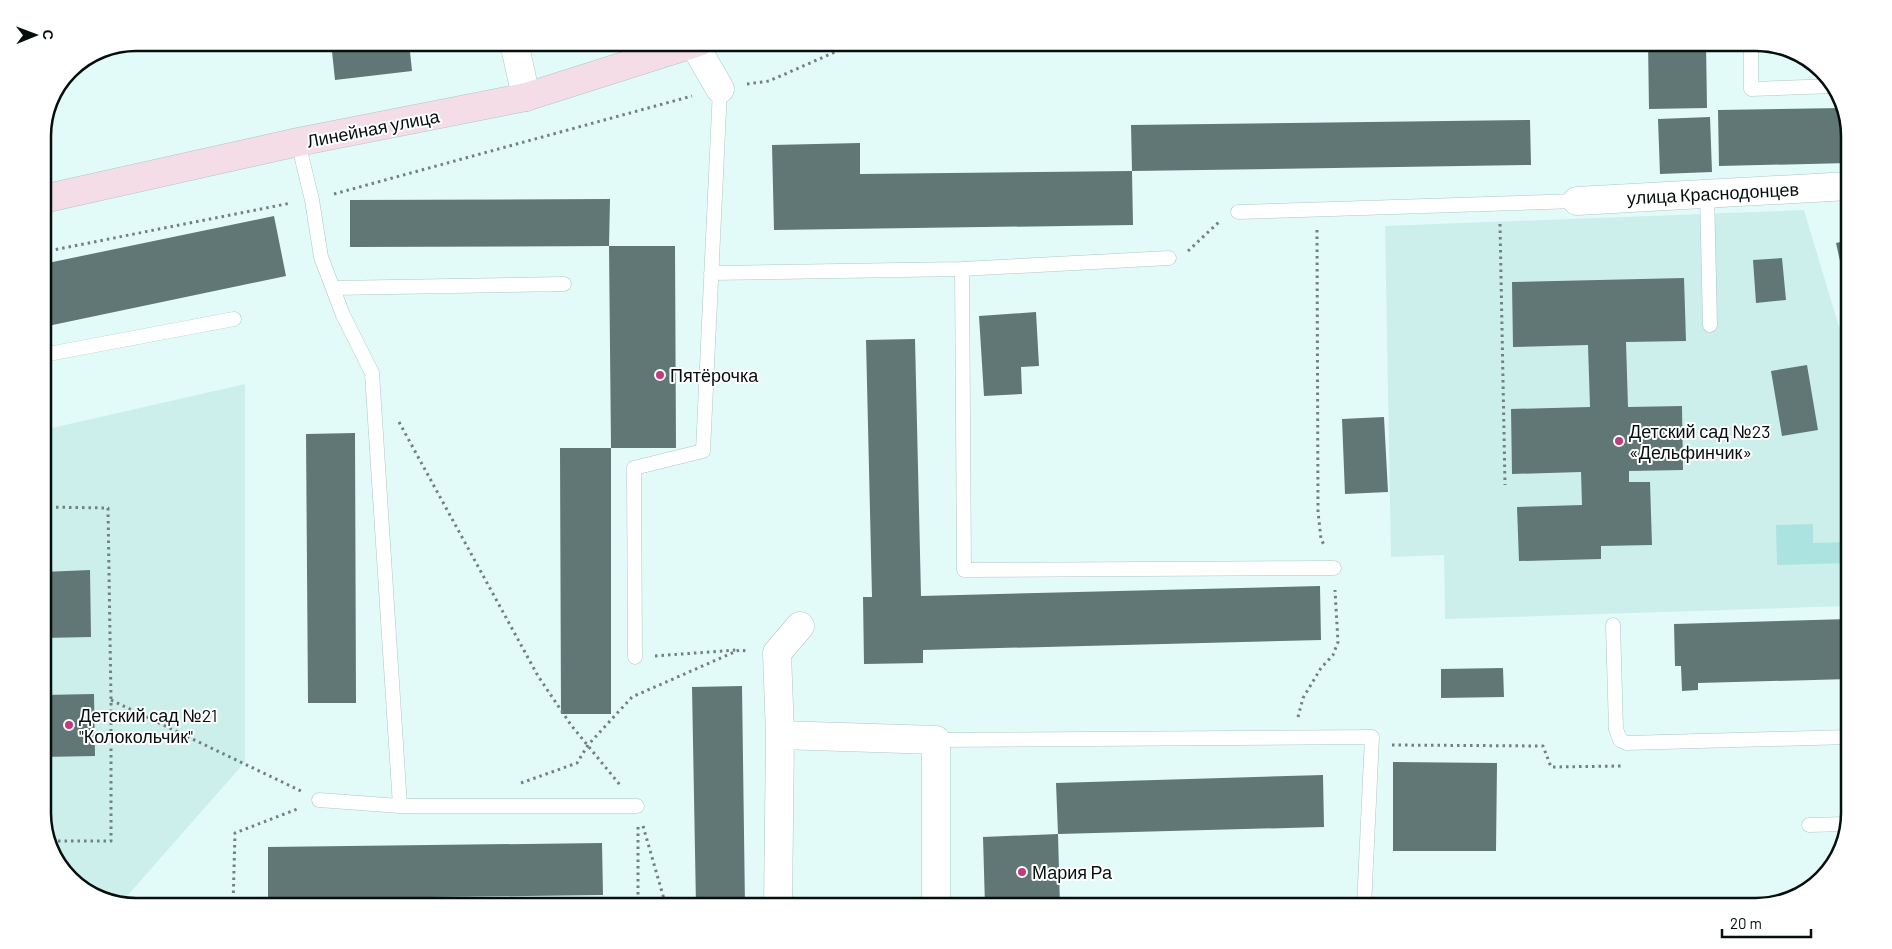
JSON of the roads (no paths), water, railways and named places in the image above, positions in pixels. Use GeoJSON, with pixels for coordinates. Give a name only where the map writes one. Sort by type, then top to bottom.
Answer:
{"type":"FeatureCollection","features":[{"type":"Feature","properties":{"kind":"main road","name":"Линейная улица"},"geometry":{"type":"LineString","coordinates":[[51,197],[298,142],[526,96],[670,51]]}},
{"type":"Feature","properties":{"kind":"street"},"geometry":{"type":"LineString","coordinates":[[516,51],[526,96]]}},
{"type":"Feature","properties":{"kind":"street"},"geometry":{"type":"LineString","coordinates":[[700,51],[720,89]]}},
{"type":"Feature","properties":{"kind":"street","name":"улица Краснодонцев"},"geometry":{"type":"LineString","coordinates":[[1577,201],[1707,192],[1841,186]]}},
{"type":"Feature","properties":{"kind":"street"},"geometry":{"type":"LineString","coordinates":[[778,898],[780,735],[777,653],[800,626]]}},
{"type":"Feature","properties":{"kind":"street"},"geometry":{"type":"LineString","coordinates":[[780,735],[936,740],[936,898]]}},
{"type":"Feature","properties":{"kind":"lane"},"geometry":{"type":"LineString","coordinates":[[1751,51],[1751,88],[1824,86]]}},
{"type":"Feature","properties":{"kind":"lane"},"geometry":{"type":"LineString","coordinates":[[635,657],[634,468],[704,451],[720,89]]}},
{"type":"Feature","properties":{"kind":"lane"},"geometry":{"type":"LineString","coordinates":[[298,142],[312,200],[321,257],[343,315],[372,373],[400,806]]}},
{"type":"Feature","properties":{"kind":"lane"},"geometry":{"type":"LineString","coordinates":[[1707,192],[1710,325]]}},
{"type":"Feature","properties":{"kind":"lane"},"geometry":{"type":"LineString","coordinates":[[1238,212],[1577,201]]}},
{"type":"Feature","properties":{"kind":"lane"},"geometry":{"type":"LineString","coordinates":[[711,273],[962,269],[1169,258]]}},
{"type":"Feature","properties":{"kind":"lane"},"geometry":{"type":"LineString","coordinates":[[962,269],[964,570],[1334,568]]}},
{"type":"Feature","properties":{"kind":"lane"},"geometry":{"type":"LineString","coordinates":[[333,288],[564,284]]}},
{"type":"Feature","properties":{"kind":"lane"},"geometry":{"type":"LineString","coordinates":[[51,353],[234,319]]}},
{"type":"Feature","properties":{"kind":"lane"},"geometry":{"type":"LineString","coordinates":[[1613,625],[1616,728],[1620,740],[1627,743],[1841,737]]}},
{"type":"Feature","properties":{"kind":"lane"},"geometry":{"type":"LineString","coordinates":[[936,740],[1372,736],[1364,898]]}},
{"type":"Feature","properties":{"kind":"lane"},"geometry":{"type":"LineString","coordinates":[[319,800],[400,806],[637,806]]}},
{"type":"Feature","properties":{"kind":"lane"},"geometry":{"type":"LineString","coordinates":[[1809,825],[1840,824]]}},
{"type":"Feature","properties":{"kind":"place","name":"Пятёрочка"},"geometry":{"type":"Point","coordinates":[660,375]}},
{"type":"Feature","properties":{"kind":"place","name":"Детский сад №23 «Дельфинчик»"},"geometry":{"type":"Point","coordinates":[1619,441]}},
{"type":"Feature","properties":{"kind":"place","name":"Детский сад №21 \"Колокольчик\""},"geometry":{"type":"Point","coordinates":[69,725]}},
{"type":"Feature","properties":{"kind":"place","name":"Мария Ра"},"geometry":{"type":"Point","coordinates":[1022,872]}}]}
